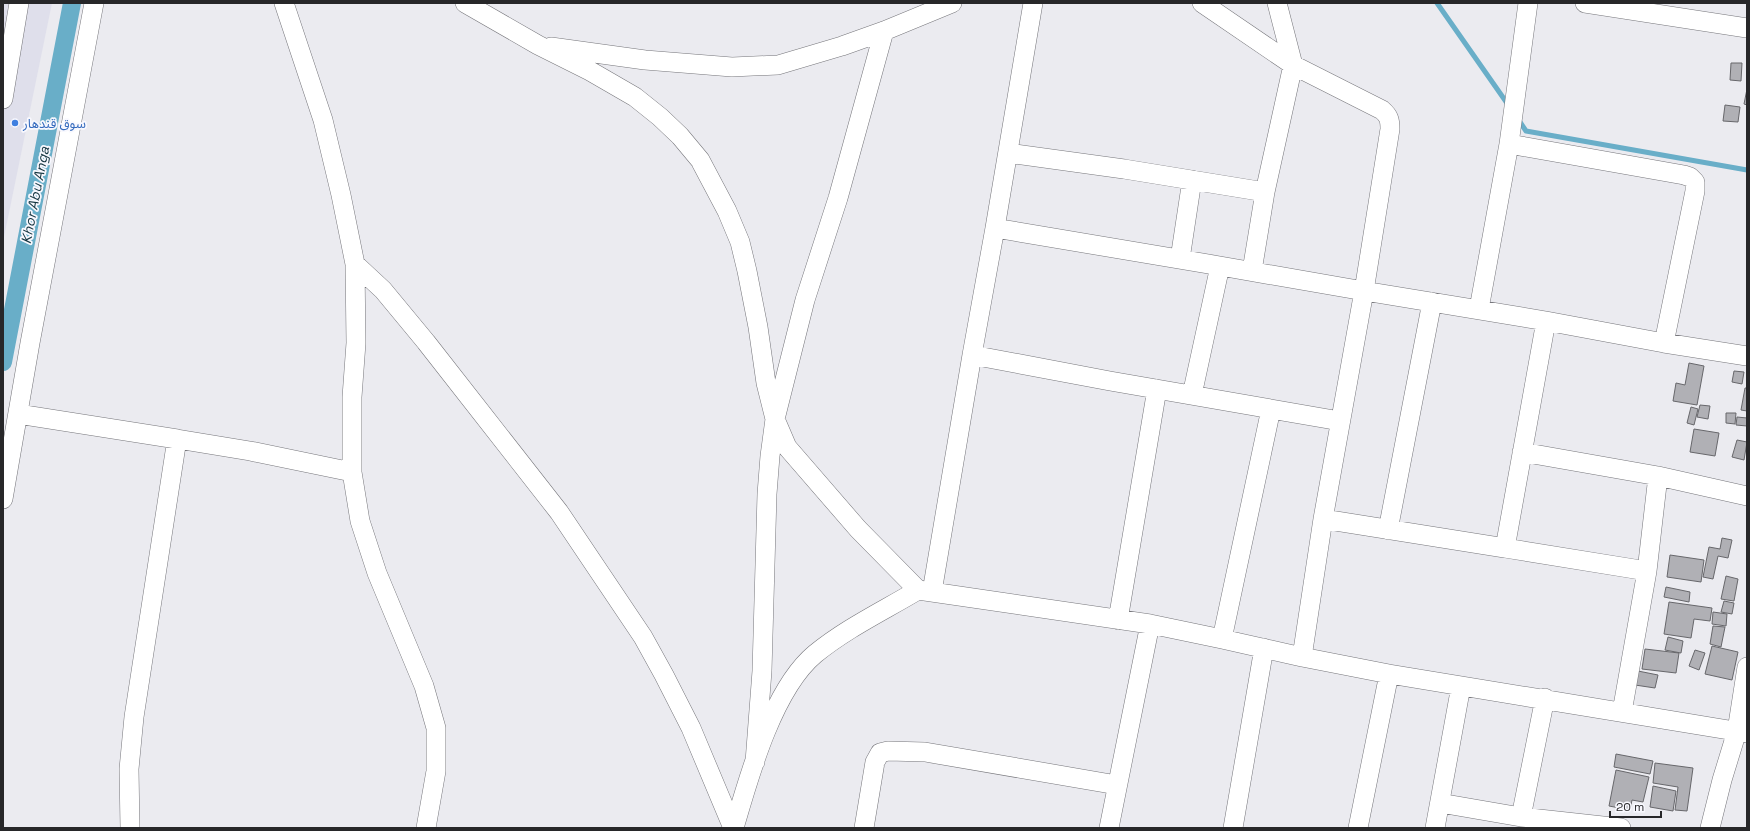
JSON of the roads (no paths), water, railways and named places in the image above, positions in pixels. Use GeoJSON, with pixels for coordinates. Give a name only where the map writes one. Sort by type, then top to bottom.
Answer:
{"type":"FeatureCollection","features":[{"type":"Feature","properties":{"kind":"street"},"geometry":{"type":"LineString","coordinates":[[3,99],[19,3]]}},
{"type":"Feature","properties":{"kind":"street"},"geometry":{"type":"LineString","coordinates":[[3,499],[94,3]]}},
{"type":"Feature","properties":{"kind":"street"},"geometry":{"type":"LineString","coordinates":[[284,3],[323,120],[341,195],[355,264],[356,336],[352,397],[352,472],[360,521],[377,573],[424,686],[436,728],[436,771],[426,828]]}},
{"type":"Feature","properties":{"kind":"street"},"geometry":{"type":"LineString","coordinates":[[465,3],[538,45],[590,71],[635,97],[660,117],[680,136],[700,160],[727,211],[740,242],[748,271],[766,383],[775,419],[787,447],[858,529],[925,591],[1150,624],[1389,674],[1545,698],[1742,732]]}},
{"type":"Feature","properties":{"kind":"street"},"geometry":{"type":"LineString","coordinates":[[538,45],[645,60],[732,67],[778,64],[842,46],[884,31],[952,3]]}},
{"type":"Feature","properties":{"kind":"street"},"geometry":{"type":"LineString","coordinates":[[925,591],[972,355],[1033,3]]}},
{"type":"Feature","properties":{"kind":"street"},"geometry":{"type":"LineString","coordinates":[[1202,3],[1293,65],[1382,110],[1390,119],[1390,129],[1364,291],[1323,519],[1302,657]]}},
{"type":"Feature","properties":{"kind":"street"},"geometry":{"type":"LineString","coordinates":[[1252,271],[1265,192],[1293,65],[1277,3]]}},
{"type":"Feature","properties":{"kind":"street"},"geometry":{"type":"LineString","coordinates":[[1479,309],[1509,144],[1528,3]]}},
{"type":"Feature","properties":{"kind":"street"},"geometry":{"type":"LineString","coordinates":[[1585,3],[1747,28]]}},
{"type":"Feature","properties":{"kind":"street"},"geometry":{"type":"LineString","coordinates":[[755,762],[762,671],[767,494],[775,419],[805,300],[838,198],[884,31]]}},
{"type":"Feature","properties":{"kind":"street"},"geometry":{"type":"LineString","coordinates":[[1509,144],[1684,175],[1690,177],[1695,182],[1695,191],[1664,343]]}},
{"type":"Feature","properties":{"kind":"street"},"geometry":{"type":"LineString","coordinates":[[1008,153],[1265,192]]}},
{"type":"Feature","properties":{"kind":"street"},"geometry":{"type":"LineString","coordinates":[[1180,259],[1192,180]]}},
{"type":"Feature","properties":{"kind":"street"},"geometry":{"type":"LineString","coordinates":[[995,228],[1364,291],[1479,309],[1664,343],[1747,356]]}},
{"type":"Feature","properties":{"kind":"street"},"geometry":{"type":"LineString","coordinates":[[355,264],[382,290],[426,342],[559,512],[643,637],[691,728],[734,828]]}},
{"type":"Feature","properties":{"kind":"street"},"geometry":{"type":"LineString","coordinates":[[1192,395],[1220,266]]}},
{"type":"Feature","properties":{"kind":"street"},"geometry":{"type":"LineString","coordinates":[[1388,530],[1432,302]]}},
{"type":"Feature","properties":{"kind":"street"},"geometry":{"type":"LineString","coordinates":[[1505,548],[1546,321]]}},
{"type":"Feature","properties":{"kind":"street"},"geometry":{"type":"LineString","coordinates":[[972,355],[1340,421]]}},
{"type":"Feature","properties":{"kind":"street"},"geometry":{"type":"LineString","coordinates":[[1118,620],[1156,389]]}},
{"type":"Feature","properties":{"kind":"street"},"geometry":{"type":"LineString","coordinates":[[1222,639],[1271,409]]}},
{"type":"Feature","properties":{"kind":"street"},"geometry":{"type":"LineString","coordinates":[[18,414],[250,451],[352,472]]}},
{"type":"Feature","properties":{"kind":"street"},"geometry":{"type":"LineString","coordinates":[[130,828],[129,769],[134,717],[177,439]]}},
{"type":"Feature","properties":{"kind":"street"},"geometry":{"type":"LineString","coordinates":[[1522,452],[1658,476],[1747,496]]}},
{"type":"Feature","properties":{"kind":"street"},"geometry":{"type":"LineString","coordinates":[[1622,712],[1647,571],[1658,476]]}},
{"type":"Feature","properties":{"kind":"street"},"geometry":{"type":"LineString","coordinates":[[1323,519],[1647,571]]}},
{"type":"Feature","properties":{"kind":"street"},"geometry":{"type":"LineString","coordinates":[[734,828],[755,762],[774,711],[790,683],[814,655],[846,631],[925,591]]}},
{"type":"Feature","properties":{"kind":"street"},"geometry":{"type":"LineString","coordinates":[[1109,828],[1150,624]]}},
{"type":"Feature","properties":{"kind":"street"},"geometry":{"type":"LineString","coordinates":[[1233,828],[1264,648]]}},
{"type":"Feature","properties":{"kind":"street"},"geometry":{"type":"LineString","coordinates":[[1710,828],[1722,780],[1742,732],[1747,667]]}},
{"type":"Feature","properties":{"kind":"street"},"geometry":{"type":"LineString","coordinates":[[1358,828],[1389,674]]}},
{"type":"Feature","properties":{"kind":"street"},"geometry":{"type":"LineString","coordinates":[[1435,828],[1462,686]]}},
{"type":"Feature","properties":{"kind":"street"},"geometry":{"type":"LineString","coordinates":[[1521,817],[1545,698]]}},
{"type":"Feature","properties":{"kind":"street"},"geometry":{"type":"LineString","coordinates":[[864,828],[874,762],[880,753],[888,751],[925,752],[1117,785]]}},
{"type":"Feature","properties":{"kind":"street"},"geometry":{"type":"LineString","coordinates":[[1440,803],[1521,817],[1551,824],[1621,828]]}},
{"type":"Feature","properties":{"kind":"waterway","name":"Khor Abu Anga"},"geometry":{"type":"LineString","coordinates":[[3,362],[72,3]]}},
{"type":"Feature","properties":{"kind":"waterway"},"geometry":{"type":"LineString","coordinates":[[1437,3],[1509,106]]}},
{"type":"Feature","properties":{"kind":"waterway"},"geometry":{"type":"LineString","coordinates":[[1518,119],[1526,131],[1747,170]]}},
{"type":"Feature","properties":{"kind":"place","name":"سوق قندهار"},"geometry":{"type":"Point","coordinates":[15,123]}}]}
